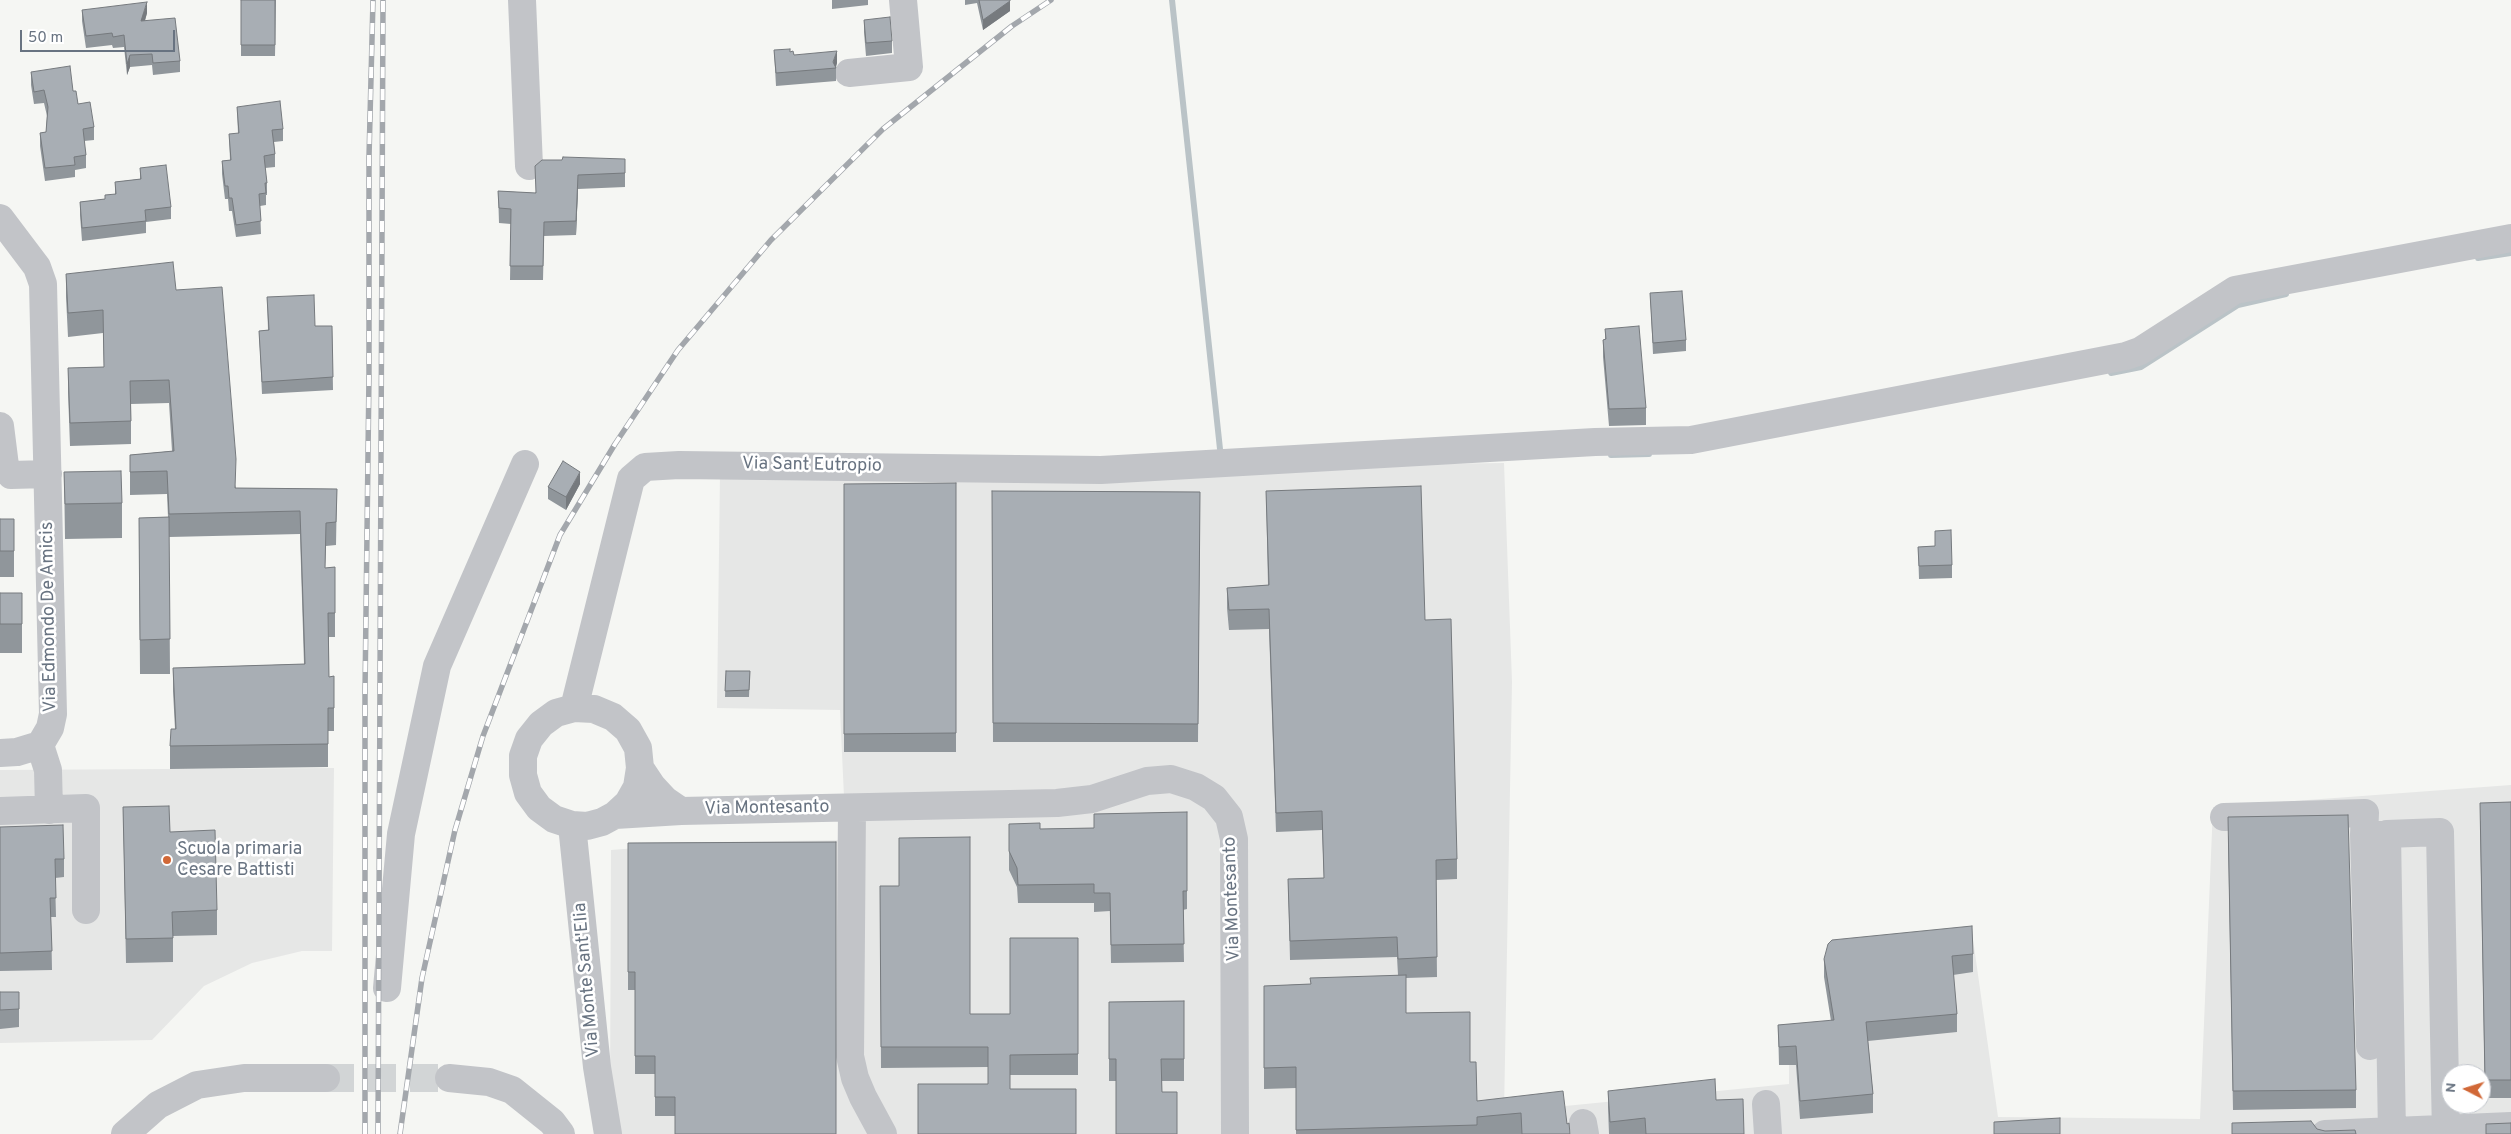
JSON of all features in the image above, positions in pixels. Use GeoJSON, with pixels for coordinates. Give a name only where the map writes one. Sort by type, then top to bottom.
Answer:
{"type":"FeatureCollection","features":[{"type":"Feature","properties":{"kind":"street"},"geometry":{"type":"LineString","coordinates":[[522,0],[530,166]]}},
{"type":"Feature","properties":{"kind":"street"},"geometry":{"type":"LineString","coordinates":[[849,73],[909,67],[902,0]]}},
{"type":"Feature","properties":{"kind":"street","name":"Via Edmondo De Amicis"},"geometry":{"type":"LineString","coordinates":[[0,218],[37,266],[43,284],[53,714],[50,728],[40,745]]}},
{"type":"Feature","properties":{"kind":"street","name":"Via Sant Eutropio"},"geometry":{"type":"LineString","coordinates":[[574,708],[632,479],[645,467],[679,465],[1101,470],[1595,442],[1692,440],[2126,356],[2140,350],[2235,290],[2511,238]]}},
{"type":"Feature","properties":{"kind":"street"},"geometry":{"type":"LineString","coordinates":[[0,426],[5,466],[11,475],[48,474]]}},
{"type":"Feature","properties":{"kind":"street"},"geometry":{"type":"LineString","coordinates":[[387,988],[401,834],[437,666],[526,464]]}},
{"type":"Feature","properties":{"kind":"street"},"geometry":{"type":"LineString","coordinates":[[574,708],[594,709],[613,717],[628,730],[638,748],[640,768],[637,787],[628,802],[615,815],[587,826],[572,825],[554,819],[539,808],[528,793],[523,775],[523,756],[529,739],[541,724],[556,713],[574,708]]}},
{"type":"Feature","properties":{"kind":"street"},"geometry":{"type":"LineString","coordinates":[[0,753],[17,752],[40,745],[48,770],[49,810]]}},
{"type":"Feature","properties":{"kind":"street"},"geometry":{"type":"LineString","coordinates":[[640,768],[652,786],[665,800],[682,811]]}},
{"type":"Feature","properties":{"kind":"street","name":"Via Montesanto"},"geometry":{"type":"LineString","coordinates":[[615,815],[682,811],[1057,803],[1092,799],[1147,782],[1171,780],[1196,787],[1214,798],[1229,817],[1234,839],[1235,1134]]}},
{"type":"Feature","properties":{"kind":"street"},"geometry":{"type":"LineString","coordinates":[[0,812],[86,808],[86,910]]}},
{"type":"Feature","properties":{"kind":"street","name":"Via Montesanto"},"geometry":{"type":"LineString","coordinates":[[852,808],[850,1056],[855,1078],[863,1097],[883,1134]]}},
{"type":"Feature","properties":{"kind":"street"},"geometry":{"type":"LineString","coordinates":[[2224,817],[2365,813],[2376,835],[2392,1132]]}},
{"type":"Feature","properties":{"kind":"street","name":"Via Monte Sant'Elia"},"geometry":{"type":"LineString","coordinates":[[572,825],[596,1067],[608,1134]]}},
{"type":"Feature","properties":{"kind":"street"},"geometry":{"type":"LineString","coordinates":[[2376,835],[2440,832],[2446,1131]]}},
{"type":"Feature","properties":{"kind":"street"},"geometry":{"type":"LineString","coordinates":[[2370,1046],[2376,835]]}},
{"type":"Feature","properties":{"kind":"street"},"geometry":{"type":"LineString","coordinates":[[125,1134],[158,1105],[197,1086],[244,1078],[326,1078]]}},
{"type":"Feature","properties":{"kind":"street"},"geometry":{"type":"LineString","coordinates":[[449,1078],[489,1082],[512,1090],[552,1122],[561,1134]]}},
{"type":"Feature","properties":{"kind":"street"},"geometry":{"type":"LineString","coordinates":[[1766,1104],[1768,1134]]}},
{"type":"Feature","properties":{"kind":"street"},"geometry":{"type":"LineString","coordinates":[[2325,1134],[2446,1131],[2511,1126]]}},
{"type":"Feature","properties":{"kind":"shaded area"},"geometry":{"type":"Polygon","coordinates":[[[1504,463],[1512,682],[1504,1112],[1789,1084],[1789,1049],[1844,1045],[1832,947],[1972,932],[1998,1117],[2200,1119],[2213,807],[2511,785],[2511,1134],[620,1134],[610,1107],[611,850],[715,842],[846,840],[840,710],[717,708],[720,473],[1504,463]]]}},
{"type":"Feature","properties":{"kind":"shaded area","name":"Scuola primaria Cesare Battisti"},"geometry":{"type":"Polygon","coordinates":[[[334,768],[332,951],[302,951],[252,963],[204,986],[152,1040],[0,1043],[0,770],[334,768]]]}},
{"type":"Feature","properties":{"kind":"building"},"geometry":{"type":"Polygon","coordinates":[[[241,0],[275,0],[275,45],[241,45],[241,0]]]}},
{"type":"Feature","properties":{"kind":"building"},"geometry":{"type":"Polygon","coordinates":[[[979,0],[1010,0],[1010,1],[983,20],[979,0]]]}},
{"type":"Feature","properties":{"kind":"building"},"geometry":{"type":"Polygon","coordinates":[[[147,2],[141,21],[175,18],[180,61],[153,63],[152,54],[130,55],[127,64],[124,35],[113,37],[112,33],[86,36],[82,10],[147,2]]]}},
{"type":"Feature","properties":{"kind":"building"},"geometry":{"type":"Polygon","coordinates":[[[890,17],[892,41],[866,43],[864,20],[890,17]]]}},
{"type":"Feature","properties":{"kind":"building"},"geometry":{"type":"Polygon","coordinates":[[[790,49],[790,52],[793,51],[794,55],[837,51],[833,62],[836,68],[776,73],[774,50],[790,49]]]}},
{"type":"Feature","properties":{"kind":"building"},"geometry":{"type":"Polygon","coordinates":[[[70,66],[73,91],[76,91],[78,104],[90,102],[94,127],[83,129],[86,155],[74,157],[75,165],[45,168],[40,133],[46,132],[48,107],[44,90],[34,92],[31,72],[70,66]]]}},
{"type":"Feature","properties":{"kind":"building"},"geometry":{"type":"Polygon","coordinates":[[[280,101],[283,129],[272,130],[275,154],[264,156],[267,183],[265,183],[266,193],[259,194],[261,221],[236,225],[232,198],[229,198],[228,186],[225,186],[222,161],[231,160],[229,134],[239,133],[237,107],[280,101]]]}},
{"type":"Feature","properties":{"kind":"building"},"geometry":{"type":"Polygon","coordinates":[[[563,157],[625,159],[625,173],[578,175],[576,221],[544,222],[543,266],[510,266],[511,209],[499,208],[498,191],[536,193],[535,166],[542,160],[562,160],[563,157]]]}},
{"type":"Feature","properties":{"kind":"building"},"geometry":{"type":"Polygon","coordinates":[[[166,165],[171,207],[145,210],[146,221],[82,228],[80,202],[105,199],[105,195],[116,194],[115,182],[141,179],[140,168],[166,165]]]}},
{"type":"Feature","properties":{"kind":"building"},"geometry":{"type":"Polygon","coordinates":[[[173,262],[176,290],[222,287],[236,459],[235,488],[337,489],[336,522],[326,523],[325,568],[335,567],[335,613],[328,613],[329,677],[334,676],[334,708],[328,708],[328,744],[170,746],[171,729],[176,729],[173,668],[305,664],[300,511],[169,514],[167,471],[130,472],[130,455],[174,451],[169,380],[130,381],[131,421],[70,423],[68,368],[104,367],[103,310],[68,313],[66,274],[173,262]]]}},
{"type":"Feature","properties":{"kind":"building"},"geometry":{"type":"Polygon","coordinates":[[[1682,291],[1686,340],[1653,343],[1650,293],[1682,291]]]}},
{"type":"Feature","properties":{"kind":"building"},"geometry":{"type":"Polygon","coordinates":[[[314,295],[315,326],[332,326],[333,377],[262,382],[259,331],[269,330],[267,297],[314,295]]]}},
{"type":"Feature","properties":{"kind":"building"},"geometry":{"type":"Polygon","coordinates":[[[1639,326],[1646,408],[1609,409],[1603,340],[1606,339],[1605,329],[1639,326]]]}},
{"type":"Feature","properties":{"kind":"building"},"geometry":{"type":"Polygon","coordinates":[[[563,461],[580,472],[566,497],[548,487],[563,461]]]}},
{"type":"Feature","properties":{"kind":"building"},"geometry":{"type":"Polygon","coordinates":[[[121,471],[122,503],[65,504],[64,472],[121,471]]]}},
{"type":"Feature","properties":{"kind":"building"},"geometry":{"type":"Polygon","coordinates":[[[956,483],[956,733],[844,734],[844,484],[956,483]]]}},
{"type":"Feature","properties":{"kind":"building"},"geometry":{"type":"Polygon","coordinates":[[[1421,486],[1425,620],[1451,619],[1457,859],[1436,860],[1437,957],[1398,959],[1397,937],[1290,941],[1288,879],[1324,878],[1322,811],[1276,813],[1269,609],[1229,610],[1227,588],[1269,585],[1266,491],[1421,486]]]}},
{"type":"Feature","properties":{"kind":"building"},"geometry":{"type":"Polygon","coordinates":[[[992,491],[1200,492],[1198,724],[993,723],[992,491]]]}},
{"type":"Feature","properties":{"kind":"building"},"geometry":{"type":"Polygon","coordinates":[[[169,517],[170,639],[140,640],[139,518],[169,517]]]}},
{"type":"Feature","properties":{"kind":"building"},"geometry":{"type":"Polygon","coordinates":[[[0,519],[14,519],[14,551],[0,551],[0,519]]]}},
{"type":"Feature","properties":{"kind":"building"},"geometry":{"type":"Polygon","coordinates":[[[1951,530],[1952,565],[1919,566],[1918,547],[1935,546],[1935,531],[1951,530]]]}},
{"type":"Feature","properties":{"kind":"building"},"geometry":{"type":"Polygon","coordinates":[[[0,593],[22,593],[22,624],[0,624],[0,593]]]}},
{"type":"Feature","properties":{"kind":"building"},"geometry":{"type":"Polygon","coordinates":[[[726,671],[750,671],[749,690],[725,691],[726,671]]]}},
{"type":"Feature","properties":{"kind":"building"},"geometry":{"type":"Polygon","coordinates":[[[2511,802],[2511,1080],[2491,1080],[2491,1064],[2485,1064],[2480,803],[2511,802]]]}},
{"type":"Feature","properties":{"kind":"building"},"geometry":{"type":"Polygon","coordinates":[[[169,806],[170,832],[215,830],[217,910],[172,912],[173,938],[126,939],[123,807],[169,806]]]}},
{"type":"Feature","properties":{"kind":"building"},"geometry":{"type":"Polygon","coordinates":[[[1187,812],[1187,891],[1183,891],[1184,944],[1111,945],[1110,893],[1094,893],[1094,884],[1018,885],[1017,868],[1009,851],[1009,824],[1040,823],[1040,829],[1094,828],[1094,814],[1187,812]]]}},
{"type":"Feature","properties":{"kind":"building"},"geometry":{"type":"Polygon","coordinates":[[[2348,815],[2356,1090],[2233,1091],[2228,817],[2348,815]]]}},
{"type":"Feature","properties":{"kind":"building"},"geometry":{"type":"Polygon","coordinates":[[[63,825],[64,859],[55,859],[56,898],[50,898],[52,951],[0,953],[0,827],[63,825]]]}},
{"type":"Feature","properties":{"kind":"building"},"geometry":{"type":"Polygon","coordinates":[[[970,837],[970,1014],[1010,1014],[1010,938],[1078,938],[1078,1054],[1010,1055],[1010,1089],[1076,1089],[1076,1134],[918,1134],[918,1084],[988,1084],[988,1047],[881,1047],[880,886],[899,886],[899,838],[970,837]]]}},
{"type":"Feature","properties":{"kind":"building"},"geometry":{"type":"Polygon","coordinates":[[[836,842],[836,1134],[675,1134],[675,1097],[655,1097],[655,1056],[635,1056],[635,972],[628,972],[628,843],[836,842]]]}},
{"type":"Feature","properties":{"kind":"building"},"geometry":{"type":"Polygon","coordinates":[[[1972,926],[1973,954],[1952,956],[1957,1014],[1866,1022],[1873,1094],[1800,1101],[1796,1046],[1779,1047],[1778,1025],[1834,1020],[1824,959],[1828,944],[1832,940],[1972,926]]]}},
{"type":"Feature","properties":{"kind":"building"},"geometry":{"type":"Polygon","coordinates":[[[1406,975],[1406,1013],[1470,1012],[1470,1062],[1476,1062],[1477,1101],[1563,1091],[1570,1134],[1522,1134],[1521,1113],[1477,1117],[1477,1125],[1296,1130],[1296,1067],[1264,1068],[1264,986],[1311,984],[1310,978],[1406,975]]]}},
{"type":"Feature","properties":{"kind":"building"},"geometry":{"type":"Polygon","coordinates":[[[0,992],[19,992],[19,1009],[0,1010],[0,992]]]}},
{"type":"Feature","properties":{"kind":"building"},"geometry":{"type":"Polygon","coordinates":[[[1184,1001],[1184,1059],[1161,1059],[1162,1092],[1177,1092],[1177,1134],[1116,1134],[1116,1059],[1109,1059],[1109,1002],[1184,1001]]]}},
{"type":"Feature","properties":{"kind":"building"},"geometry":{"type":"Polygon","coordinates":[[[1715,1079],[1716,1100],[1743,1099],[1744,1134],[1646,1134],[1645,1118],[1610,1122],[1608,1091],[1715,1079]]]}},
{"type":"Feature","properties":{"kind":"building"},"geometry":{"type":"Polygon","coordinates":[[[2060,1118],[2060,1134],[1994,1134],[1994,1122],[2060,1118]]]}},
{"type":"Feature","properties":{"kind":"building"},"geometry":{"type":"Polygon","coordinates":[[[2311,1121],[2317,1129],[2325,1131],[2355,1130],[2356,1134],[2232,1134],[2232,1123],[2311,1121]]]}},
{"type":"Feature","properties":{"kind":"building"},"geometry":{"type":"Polygon","coordinates":[[[2511,1123],[2511,1134],[2486,1134],[2486,1124],[2511,1123]]]}},
{"type":"Feature","properties":{"kind":"waterway"},"geometry":{"type":"LineString","coordinates":[[1172,0],[1220,449]]}},
{"type":"Feature","properties":{"kind":"waterway"},"geometry":{"type":"LineString","coordinates":[[2478,258],[2511,253]]}},
{"type":"Feature","properties":{"kind":"waterway"},"geometry":{"type":"LineString","coordinates":[[2111,373],[2141,367],[2238,305],[2286,294]]}},
{"type":"Feature","properties":{"kind":"waterway"},"geometry":{"type":"LineString","coordinates":[[1611,455],[1649,454]]}},
{"type":"Feature","properties":{"kind":"tunnel"},"geometry":{"type":"LineString","coordinates":[[326,1078],[449,1078]]}},
{"type":"Feature","properties":{"kind":"railway"},"geometry":{"type":"LineString","coordinates":[[365,1134],[365,692],[369,375],[369,157],[373,0]]}},
{"type":"Feature","properties":{"kind":"railway"},"geometry":{"type":"LineString","coordinates":[[378,1134],[383,0]]}},
{"type":"Feature","properties":{"kind":"railway"},"geometry":{"type":"LineString","coordinates":[[400,1134],[422,978],[455,830],[483,736],[560,535],[615,444],[678,350],[771,240],[883,129],[1012,26],[1051,0]]}},
{"type":"Feature","properties":{"kind":"place","name":"Scuola primaria Cesare Battisti"},"geometry":{"type":"Point","coordinates":[167,860]}}]}
